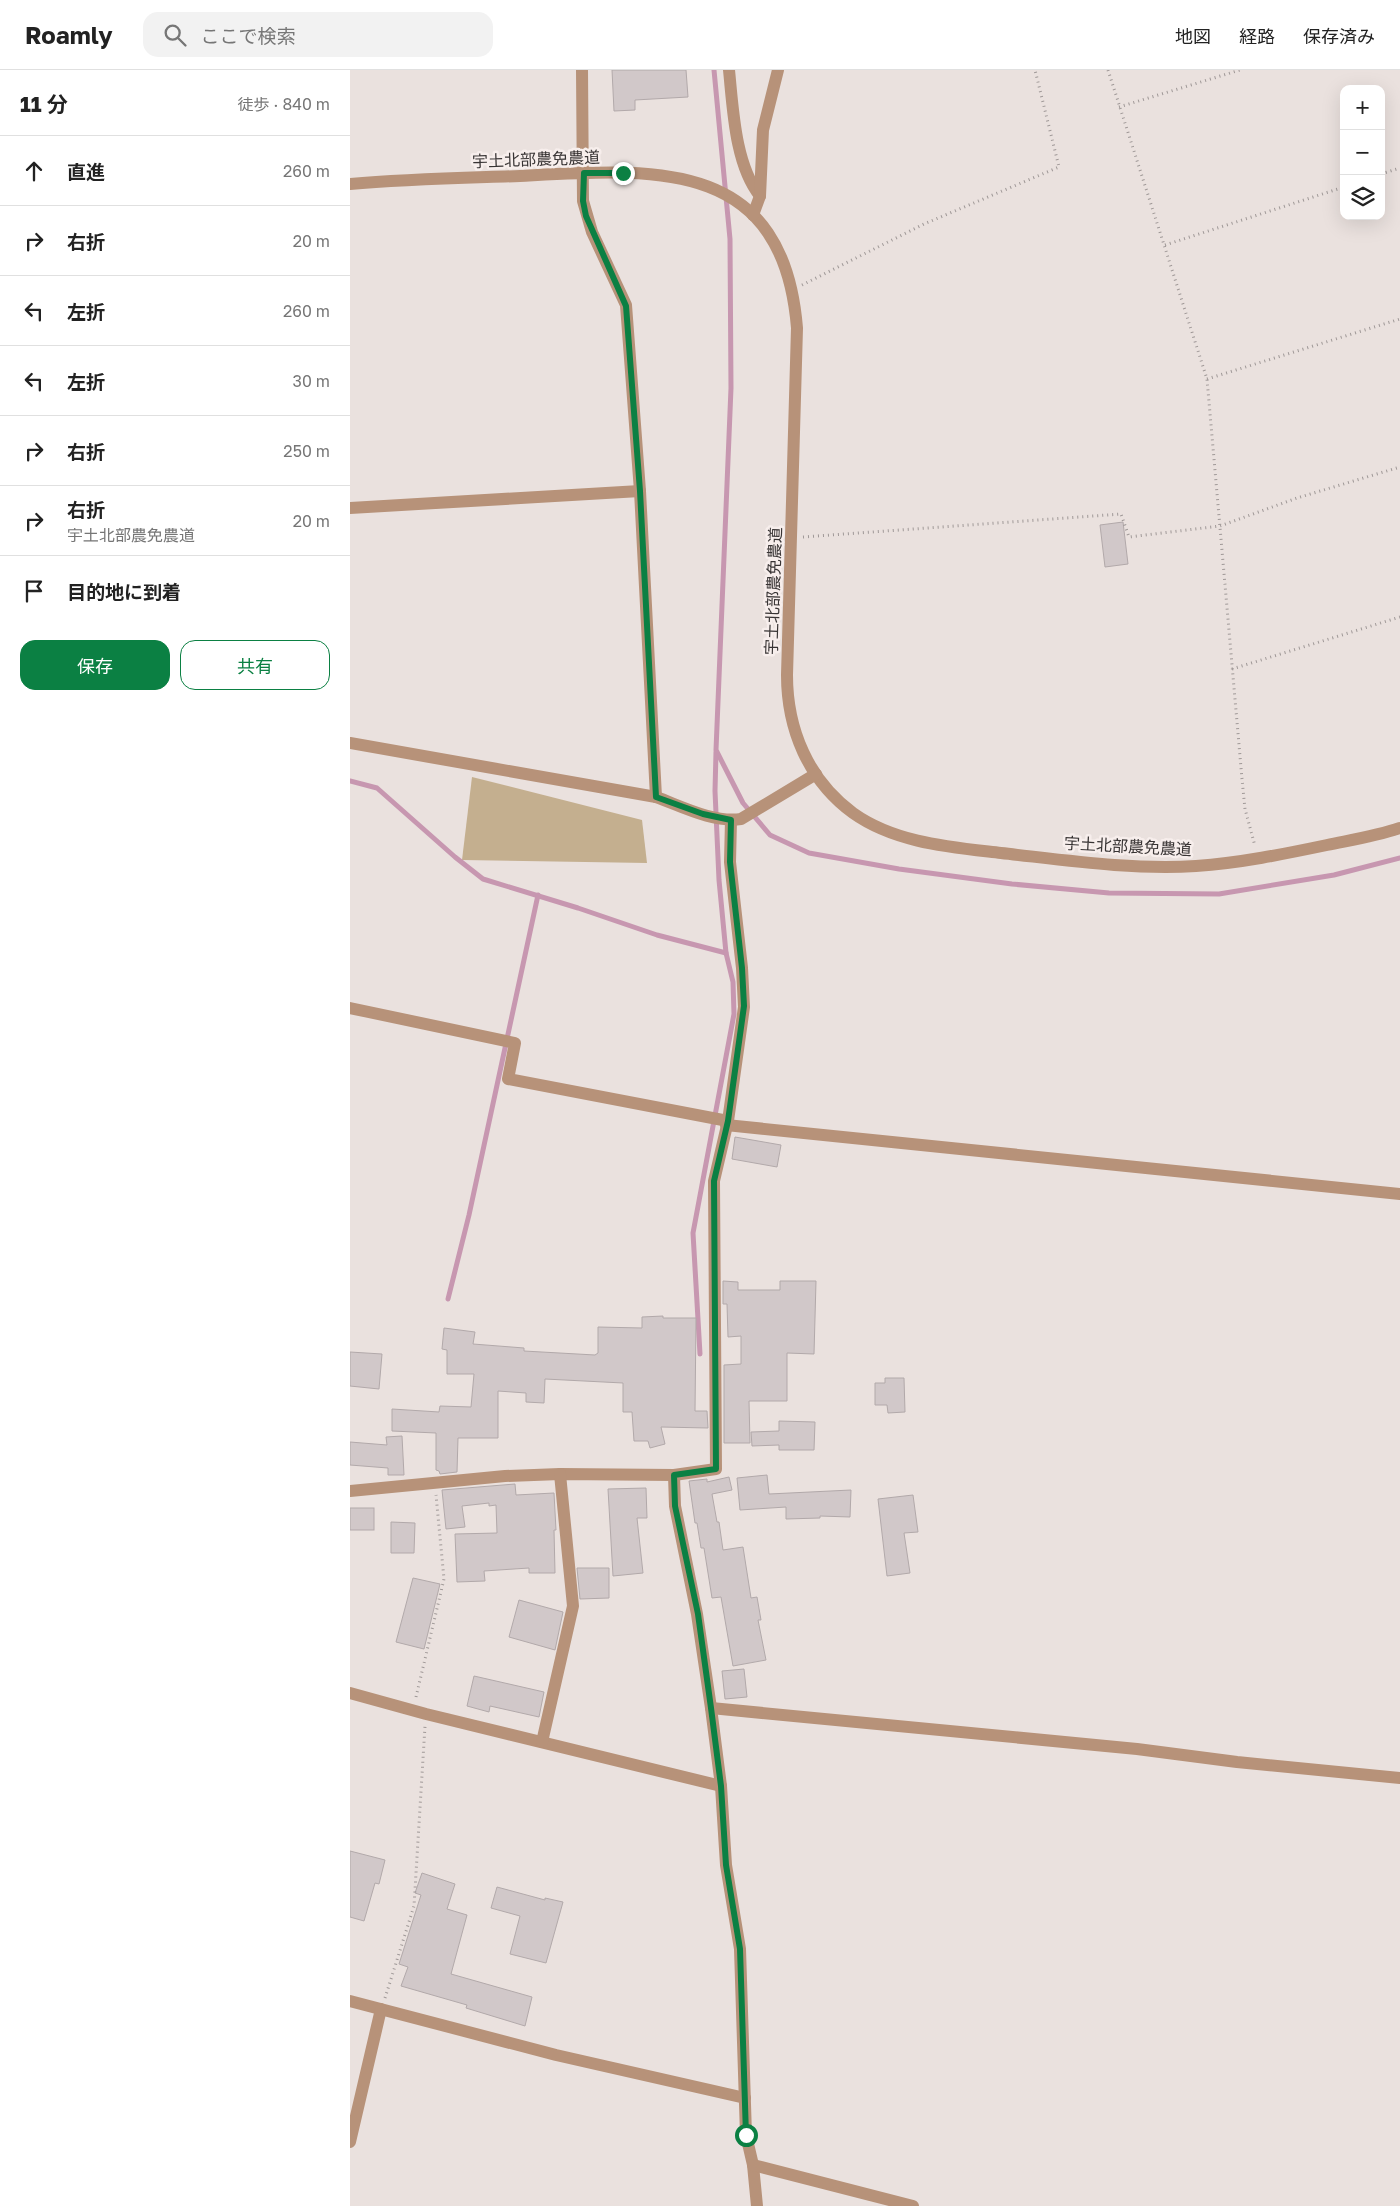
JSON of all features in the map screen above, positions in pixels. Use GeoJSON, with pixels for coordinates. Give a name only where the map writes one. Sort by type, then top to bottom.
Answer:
{"type":"FeatureCollection","features":[{"type":"Feature","properties":{"kind":"street"},"geometry":{"type":"LineString","coordinates":[[582,70],[583,201],[586,216],[626,306],[640,491],[656,797]]}},
{"type":"Feature","properties":{"kind":"street"},"geometry":{"type":"LineString","coordinates":[[729,70],[738,145],[754,189],[760,196]]}},
{"type":"Feature","properties":{"kind":"street"},"geometry":{"type":"LineString","coordinates":[[753,215],[760,196],[763,130],[778,70]]}},
{"type":"Feature","properties":{"kind":"street","name":"宇土北部農免農道"},"geometry":{"type":"LineString","coordinates":[[350,184],[426,178],[584,173],[652,174],[679,177],[700,183],[740,203],[753,215],[777,246],[784,261],[792,290],[797,363],[790,538],[788,699],[795,733],[804,757],[827,790],[854,814],[870,823],[918,841],[1101,865],[1195,866],[1259,858],[1400,828]]}},
{"type":"Feature","properties":{"kind":"street"},"geometry":{"type":"LineString","coordinates":[[350,508],[640,491]]}},
{"type":"Feature","properties":{"kind":"street"},"geometry":{"type":"LineString","coordinates":[[350,743],[656,797],[703,814],[731,820],[741,818],[816,774]]}},
{"type":"Feature","properties":{"kind":"street"},"geometry":{"type":"LineString","coordinates":[[350,1491],[504,1476],[560,1474],[674,1475],[716,1469],[714,1181],[727,1123],[744,1006],[742,968],[730,862],[731,820]]}},
{"type":"Feature","properties":{"kind":"street"},"geometry":{"type":"LineString","coordinates":[[350,1008],[515,1043],[508,1078],[727,1123],[1400,1194]]}},
{"type":"Feature","properties":{"kind":"street"},"geometry":{"type":"LineString","coordinates":[[542,1742],[573,1606],[560,1474]]}},
{"type":"Feature","properties":{"kind":"street"},"geometry":{"type":"LineString","coordinates":[[674,1475],[675,1506],[698,1614],[721,1786],[726,1865],[740,1949],[746,2135],[753,2165],[757,2206]]}},
{"type":"Feature","properties":{"kind":"street"},"geometry":{"type":"LineString","coordinates":[[350,1693],[426,1714],[721,1786]]}},
{"type":"Feature","properties":{"kind":"street"},"geometry":{"type":"LineString","coordinates":[[711,1708],[1137,1749],[1237,1762],[1400,1778]]}},
{"type":"Feature","properties":{"kind":"street"},"geometry":{"type":"LineString","coordinates":[[350,2002],[556,2055],[745,2098]]}},
{"type":"Feature","properties":{"kind":"street"},"geometry":{"type":"LineString","coordinates":[[350,2142],[381,2009]]}},
{"type":"Feature","properties":{"kind":"street"},"geometry":{"type":"LineString","coordinates":[[753,2165],[913,2206]]}},
{"type":"Feature","properties":{"kind":"path"},"geometry":{"type":"LineString","coordinates":[[792,290],[924,224],[1059,167],[1035,70]]}},
{"type":"Feature","properties":{"kind":"path"},"geometry":{"type":"LineString","coordinates":[[1108,70],[1207,379],[1245,809],[1259,858]]}},
{"type":"Feature","properties":{"kind":"path"},"geometry":{"type":"LineString","coordinates":[[1119,107],[1240,70]]}},
{"type":"Feature","properties":{"kind":"path"},"geometry":{"type":"LineString","coordinates":[[1385,173],[1400,168]]}},
{"type":"Feature","properties":{"kind":"path"},"geometry":{"type":"LineString","coordinates":[[1164,245],[1340,188]]}},
{"type":"Feature","properties":{"kind":"path"},"geometry":{"type":"LineString","coordinates":[[1207,379],[1400,319]]}},
{"type":"Feature","properties":{"kind":"path"},"geometry":{"type":"LineString","coordinates":[[790,538],[1121,514],[1129,537],[1220,526],[1297,498],[1400,467]]}},
{"type":"Feature","properties":{"kind":"path"},"geometry":{"type":"LineString","coordinates":[[1232,669],[1400,617]]}},
{"type":"Feature","properties":{"kind":"path"},"geometry":{"type":"LineString","coordinates":[[381,2009],[414,1906],[426,1714],[415,1703],[444,1579],[435,1484]]}},
{"type":"Feature","properties":{"kind":"shaded area"},"geometry":{"type":"Polygon","coordinates":[[[472,777],[642,820],[647,863],[462,860],[472,777]]]}},
{"type":"Feature","properties":{"kind":"building"},"geometry":{"type":"Polygon","coordinates":[[[612,70],[686,70],[688,97],[635,100],[635,110],[614,111],[612,70]]]}},
{"type":"Feature","properties":{"kind":"building"},"geometry":{"type":"Polygon","coordinates":[[[1123,522],[1128,564],[1105,567],[1100,525],[1123,522]]]}},
{"type":"Feature","properties":{"kind":"building"},"geometry":{"type":"Polygon","coordinates":[[[735,1137],[781,1145],[777,1167],[732,1159],[735,1137]]]}},
{"type":"Feature","properties":{"kind":"building"},"geometry":{"type":"Polygon","coordinates":[[[723,1281],[738,1282],[738,1290],[780,1290],[780,1281],[816,1281],[814,1354],[787,1353],[787,1401],[749,1401],[750,1443],[724,1443],[724,1365],[741,1364],[741,1336],[728,1337],[727,1304],[723,1304],[723,1281]]]}},
{"type":"Feature","properties":{"kind":"building"},"geometry":{"type":"Polygon","coordinates":[[[663,1316],[663,1318],[696,1318],[695,1411],[707,1411],[708,1428],[661,1427],[665,1444],[650,1448],[648,1441],[634,1441],[632,1412],[623,1412],[623,1383],[545,1379],[544,1403],[526,1402],[526,1393],[498,1391],[498,1438],[458,1438],[457,1472],[440,1474],[436,1470],[436,1433],[392,1431],[392,1409],[439,1412],[440,1406],[471,1407],[474,1374],[447,1374],[447,1350],[442,1349],[444,1328],[475,1332],[473,1344],[524,1348],[524,1351],[595,1355],[598,1353],[598,1327],[642,1328],[642,1317],[663,1316]]]}},
{"type":"Feature","properties":{"kind":"building"},"geometry":{"type":"Polygon","coordinates":[[[350,1352],[382,1354],[379,1389],[350,1386],[350,1352]]]}},
{"type":"Feature","properties":{"kind":"building"},"geometry":{"type":"Polygon","coordinates":[[[885,1378],[904,1378],[905,1412],[888,1413],[887,1405],[875,1405],[875,1383],[885,1383],[885,1378]]]}},
{"type":"Feature","properties":{"kind":"building"},"geometry":{"type":"Polygon","coordinates":[[[779,1421],[815,1422],[814,1450],[779,1450],[779,1445],[752,1446],[751,1432],[779,1431],[779,1421]]]}},
{"type":"Feature","properties":{"kind":"building"},"geometry":{"type":"Polygon","coordinates":[[[402,1436],[404,1475],[388,1475],[388,1468],[350,1465],[350,1442],[387,1445],[386,1437],[402,1436]]]}},
{"type":"Feature","properties":{"kind":"building"},"geometry":{"type":"Polygon","coordinates":[[[767,1475],[769,1494],[851,1490],[850,1517],[820,1516],[820,1518],[786,1519],[786,1507],[740,1510],[737,1478],[767,1475]]]}},
{"type":"Feature","properties":{"kind":"building"},"geometry":{"type":"Polygon","coordinates":[[[729,1477],[732,1490],[712,1494],[717,1522],[719,1522],[723,1550],[743,1547],[751,1598],[757,1597],[761,1620],[758,1620],[766,1660],[733,1666],[721,1597],[712,1598],[704,1548],[701,1548],[697,1523],[695,1523],[689,1481],[707,1479],[707,1482],[729,1477]]]}},
{"type":"Feature","properties":{"kind":"building"},"geometry":{"type":"Polygon","coordinates":[[[515,1484],[516,1495],[554,1493],[556,1530],[554,1530],[555,1573],[529,1573],[529,1568],[484,1571],[485,1581],[457,1582],[455,1534],[497,1533],[496,1505],[489,1506],[489,1503],[462,1506],[465,1527],[446,1529],[442,1490],[515,1484]]]}},
{"type":"Feature","properties":{"kind":"building"},"geometry":{"type":"Polygon","coordinates":[[[646,1488],[647,1518],[637,1518],[643,1573],[613,1576],[608,1489],[646,1488]]]}},
{"type":"Feature","properties":{"kind":"building"},"geometry":{"type":"Polygon","coordinates":[[[913,1495],[918,1532],[904,1533],[910,1573],[887,1576],[878,1499],[913,1495]]]}},
{"type":"Feature","properties":{"kind":"building"},"geometry":{"type":"Polygon","coordinates":[[[350,1508],[374,1508],[374,1530],[350,1530],[350,1508]]]}},
{"type":"Feature","properties":{"kind":"building"},"geometry":{"type":"Polygon","coordinates":[[[391,1522],[415,1523],[414,1553],[391,1553],[391,1522]]]}},
{"type":"Feature","properties":{"kind":"building"},"geometry":{"type":"Polygon","coordinates":[[[577,1568],[609,1568],[609,1598],[580,1599],[577,1568]]]}},
{"type":"Feature","properties":{"kind":"building"},"geometry":{"type":"Polygon","coordinates":[[[413,1578],[440,1584],[424,1649],[396,1642],[413,1578]]]}},
{"type":"Feature","properties":{"kind":"building"},"geometry":{"type":"Polygon","coordinates":[[[519,1600],[563,1612],[555,1650],[509,1637],[519,1600]]]}},
{"type":"Feature","properties":{"kind":"building"},"geometry":{"type":"Polygon","coordinates":[[[744,1669],[747,1697],[725,1699],[722,1671],[744,1669]]]}},
{"type":"Feature","properties":{"kind":"building"},"geometry":{"type":"Polygon","coordinates":[[[474,1676],[544,1692],[539,1717],[490,1706],[489,1712],[467,1706],[474,1676]]]}},
{"type":"Feature","properties":{"kind":"building"},"geometry":{"type":"Polygon","coordinates":[[[350,1851],[385,1860],[379,1884],[375,1883],[364,1921],[350,1917],[350,1851]]]}},
{"type":"Feature","properties":{"kind":"building"},"geometry":{"type":"Polygon","coordinates":[[[422,1873],[455,1884],[447,1909],[467,1915],[451,1974],[532,1997],[525,2026],[466,2008],[467,2005],[401,1986],[408,1967],[399,1964],[421,1895],[415,1893],[422,1873]]]}},
{"type":"Feature","properties":{"kind":"building"},"geometry":{"type":"Polygon","coordinates":[[[497,1887],[545,1900],[545,1898],[563,1902],[546,1963],[510,1954],[520,1916],[491,1908],[497,1887]]]}},
{"type":"Feature","properties":{"kind":"waterway"},"geometry":{"type":"LineString","coordinates":[[714,70],[730,239],[731,388],[716,750],[743,803],[770,835],[809,853],[899,869],[1012,884],[1109,893],[1219,894],[1334,875],[1400,858]]}},
{"type":"Feature","properties":{"kind":"waterway"},"geometry":{"type":"LineString","coordinates":[[700,1354],[693,1233],[734,1014],[733,982],[726,953],[719,880],[715,791],[716,752]]}},
{"type":"Feature","properties":{"kind":"waterway"},"geometry":{"type":"LineString","coordinates":[[350,781],[377,788],[455,857],[483,879],[657,935],[726,953]]}},
{"type":"Feature","properties":{"kind":"waterway"},"geometry":{"type":"LineString","coordinates":[[448,1299],[469,1215],[538,895]]}},
{"type":"Feature","properties":{"kind":"route"},"geometry":{"type":"LineString","coordinates":[[623,173],[584,173],[583,201],[592,232],[612,271],[626,306],[640,491],[656,797],[703,814],[731,820],[730,862],[742,968],[744,1006],[739,1053],[728,1121],[714,1181],[716,1469],[674,1475],[675,1506],[698,1614],[721,1786],[726,1865],[740,1949],[746,2135]]}}]}
